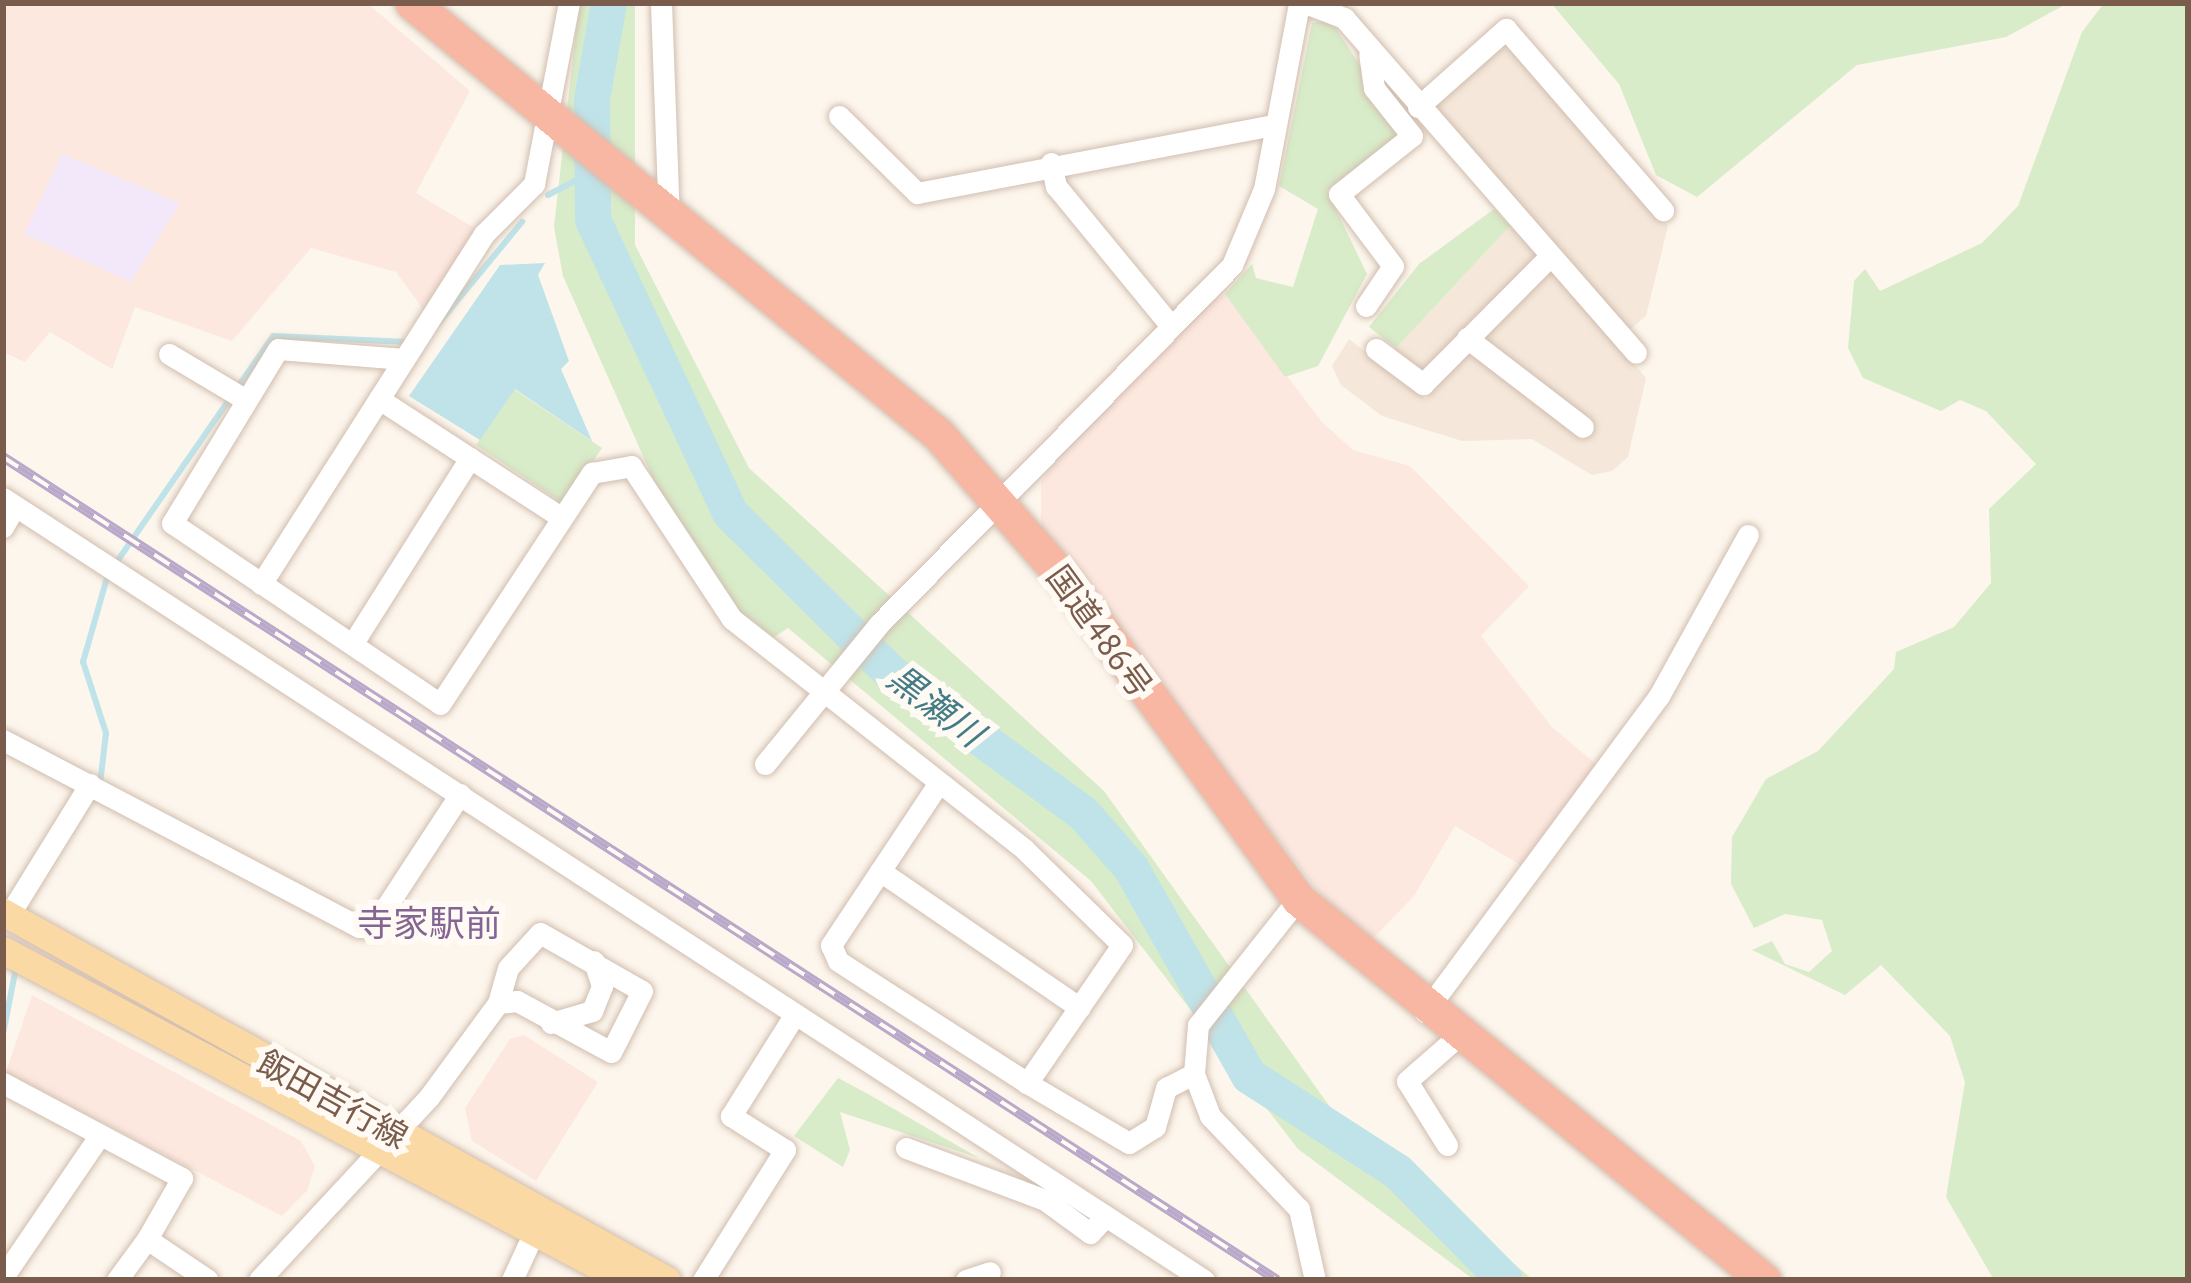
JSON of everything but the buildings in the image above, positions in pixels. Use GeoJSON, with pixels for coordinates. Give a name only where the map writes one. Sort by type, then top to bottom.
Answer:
{"type":"FeatureCollection","features":[{"type":"Feature","properties":{"kind":"highway","name":"国道486号"},"geometry":{"type":"LineString","coordinates":[[412,3],[669,223],[938,434],[1000,497],[1298,899],[1425,1012],[1764,1280]]}},
{"type":"Feature","properties":{"kind":"main road","name":"飯田吉行線"},"geometry":{"type":"LineString","coordinates":[[6,914],[625,1280]]}},
{"type":"Feature","properties":{"kind":"main road","name":"飯田吉行線"},"geometry":{"type":"LineString","coordinates":[[3,950],[667,1280]]}},
{"type":"Feature","properties":{"kind":"street"},"geometry":{"type":"LineString","coordinates":[[261,584],[484,234],[534,184],[551,119],[569,3]]}},
{"type":"Feature","properties":{"kind":"street"},"geometry":{"type":"LineString","coordinates":[[661,3],[669,223]]}},
{"type":"Feature","properties":{"kind":"street"},"geometry":{"type":"LineString","coordinates":[[765,764],[825,682],[1246,245],[1302,3],[1344,18],[1369,53],[1636,353]]}},
{"type":"Feature","properties":{"kind":"street"},"geometry":{"type":"LineString","coordinates":[[1418,107],[1506,29],[1663,210]]}},
{"type":"Feature","properties":{"kind":"street"},"geometry":{"type":"LineString","coordinates":[[1366,306],[1393,266],[1340,194],[1412,136],[1374,88],[1369,53]]}},
{"type":"Feature","properties":{"kind":"street"},"geometry":{"type":"LineString","coordinates":[[839,116],[917,193],[1051,163],[1275,125]]}},
{"type":"Feature","properties":{"kind":"street"},"geometry":{"type":"LineString","coordinates":[[1051,163],[1067,202],[1171,326]]}},
{"type":"Feature","properties":{"kind":"street"},"geometry":{"type":"LineString","coordinates":[[1376,349],[1423,384],[1550,256]]}},
{"type":"Feature","properties":{"kind":"street"},"geometry":{"type":"LineString","coordinates":[[1467,338],[1583,427]]}},
{"type":"Feature","properties":{"kind":"street"},"geometry":{"type":"LineString","coordinates":[[404,359],[287,345],[242,398],[168,514],[261,584],[440,704],[598,468],[631,466],[723,609],[825,682],[936,787],[1024,849],[1121,945],[1028,1083]]}},
{"type":"Feature","properties":{"kind":"street"},"geometry":{"type":"LineString","coordinates":[[169,354],[242,398]]}},
{"type":"Feature","properties":{"kind":"street"},"geometry":{"type":"LineString","coordinates":[[379,399],[562,518]]}},
{"type":"Feature","properties":{"kind":"street"},"geometry":{"type":"LineString","coordinates":[[353,643],[470,458]]}},
{"type":"Feature","properties":{"kind":"street"},"geometry":{"type":"LineString","coordinates":[[3,527],[9,502],[1204,1280]]}},
{"type":"Feature","properties":{"kind":"street"},"geometry":{"type":"LineString","coordinates":[[1425,1012],[1659,697],[1748,535]]}},
{"type":"Feature","properties":{"kind":"street"},"geometry":{"type":"LineString","coordinates":[[3,740],[358,927],[373,927],[460,794]]}},
{"type":"Feature","properties":{"kind":"street"},"geometry":{"type":"LineString","coordinates":[[6,914],[90,784]]}},
{"type":"Feature","properties":{"kind":"street"},"geometry":{"type":"LineString","coordinates":[[936,787],[831,945],[838,961],[1129,1144],[1155,1127],[1166,1088],[1195,1074]]}},
{"type":"Feature","properties":{"kind":"street"},"geometry":{"type":"LineString","coordinates":[[880,871],[1080,1008]]}},
{"type":"Feature","properties":{"kind":"street"},"geometry":{"type":"LineString","coordinates":[[1298,899],[1242,963],[1198,1024],[1195,1074],[1210,1116],[1299,1209],[1315,1280]]}},
{"type":"Feature","properties":{"kind":"street"},"geometry":{"type":"LineString","coordinates":[[259,1280],[388,1143],[498,1004],[531,936],[548,933],[644,994],[613,1049],[600,1054],[517,1001],[498,1004]]}},
{"type":"Feature","properties":{"kind":"street"},"geometry":{"type":"LineString","coordinates":[[551,1023],[592,1011],[602,986],[594,962]]}},
{"type":"Feature","properties":{"kind":"street"},"geometry":{"type":"LineString","coordinates":[[704,1280],[785,1150],[731,1116],[795,1014]]}},
{"type":"Feature","properties":{"kind":"street"},"geometry":{"type":"LineString","coordinates":[[1447,1145],[1407,1081],[1457,1037]]}},
{"type":"Feature","properties":{"kind":"street"},"geometry":{"type":"LineString","coordinates":[[3,1083],[182,1178],[118,1280]]}},
{"type":"Feature","properties":{"kind":"street"},"geometry":{"type":"LineString","coordinates":[[3,1277],[100,1136]]}},
{"type":"Feature","properties":{"kind":"street"},"geometry":{"type":"LineString","coordinates":[[907,1148],[1045,1200],[1090,1233],[1106,1216]]}},
{"type":"Feature","properties":{"kind":"street"},"geometry":{"type":"LineString","coordinates":[[512,1280],[536,1230]]}},
{"type":"Feature","properties":{"kind":"street"},"geometry":{"type":"LineString","coordinates":[[147,1239],[208,1280]]}},
{"type":"Feature","properties":{"kind":"street"},"geometry":{"type":"LineString","coordinates":[[966,1280],[990,1272]]}},
{"type":"Feature","properties":{"kind":"shaded area"},"geometry":{"type":"Polygon","coordinates":[[[3,3],[367,3],[470,91],[416,193],[484,234],[429,317],[396,272],[311,248],[232,341],[135,307],[112,369],[50,332],[25,362],[3,352],[3,3]]]}},
{"type":"Feature","properties":{"kind":"shaded area"},"geometry":{"type":"Polygon","coordinates":[[[1492,49],[1510,50],[1668,226],[1646,316],[1628,331],[1428,108],[1492,49]]]}},
{"type":"Feature","properties":{"kind":"shaded area"},"geometry":{"type":"Polygon","coordinates":[[[62,154],[180,203],[131,282],[24,234],[62,154]]]}},
{"type":"Feature","properties":{"kind":"shaded area"},"geometry":{"type":"Polygon","coordinates":[[[1510,226],[1537,254],[1431,369],[1415,371],[1392,352],[1510,226]]]}},
{"type":"Feature","properties":{"kind":"shaded area"},"geometry":{"type":"Polygon","coordinates":[[[1549,266],[1646,378],[1628,457],[1612,471],[1592,475],[1532,439],[1462,441],[1382,416],[1341,385],[1332,366],[1349,339],[1426,399],[1459,357],[1479,356],[1585,436],[1595,423],[1487,343],[1487,323],[1549,266]]]}},
{"type":"Feature","properties":{"kind":"shaded area"},"geometry":{"type":"Polygon","coordinates":[[[1225,294],[1322,422],[1353,450],[1410,466],[1529,586],[1481,636],[1552,727],[1602,769],[1529,870],[1455,826],[1414,896],[1363,949],[1041,535],[1041,482],[1095,402],[1171,326],[1225,294]]]}},
{"type":"Feature","properties":{"kind":"shaded area"},"geometry":{"type":"Polygon","coordinates":[[[32,995],[301,1141],[315,1166],[307,1191],[282,1216],[6,1072],[32,995]]]}},
{"type":"Feature","properties":{"kind":"shaded area"},"geometry":{"type":"Polygon","coordinates":[[[524,1035],[598,1082],[536,1181],[472,1141],[465,1108],[510,1039],[524,1035]]]}},
{"type":"Feature","properties":{"kind":"green space"},"geometry":{"type":"Polygon","coordinates":[[[579,3],[635,3],[635,245],[749,468],[1104,791],[1330,1107],[1533,1280],[1474,1280],[1298,1149],[1091,881],[788,628],[773,638],[740,613],[656,485],[563,276],[554,227],[579,3]]]}},
{"type":"Feature","properties":{"kind":"green space"},"geometry":{"type":"Polygon","coordinates":[[[1551,3],[2068,3],[2006,37],[1857,65],[1697,197],[1656,175],[1619,84],[1551,3]]]}},
{"type":"Feature","properties":{"kind":"green space"},"geometry":{"type":"Polygon","coordinates":[[[2104,3],[2188,3],[2188,1280],[1994,1280],[1946,1197],[1965,1082],[1950,1036],[1881,965],[1845,995],[1752,950],[1772,941],[1785,964],[1809,972],[1832,951],[1822,920],[1785,914],[1754,928],[1731,884],[1732,837],[1766,779],[1818,751],[1894,669],[1896,652],[1954,627],[1991,583],[1989,509],[2036,464],[1986,411],[1960,400],[1941,411],[1863,378],[1848,348],[1854,281],[1865,269],[1880,291],[1982,243],[2018,206],[2082,32],[2104,3]]]}},
{"type":"Feature","properties":{"kind":"green space"},"geometry":{"type":"Polygon","coordinates":[[[1330,19],[1403,132],[1327,191],[1367,274],[1318,366],[1285,377],[1225,294],[1252,264],[1256,278],[1293,287],[1318,209],[1279,186],[1312,23],[1330,19]]]}},
{"type":"Feature","properties":{"kind":"green space"},"geometry":{"type":"Polygon","coordinates":[[[1494,209],[1510,226],[1396,348],[1369,327],[1419,264],[1494,209]]]}},
{"type":"Feature","properties":{"kind":"green space"},"geometry":{"type":"Polygon","coordinates":[[[514,389],[602,448],[564,504],[476,445],[514,389]]]}},
{"type":"Feature","properties":{"kind":"green space"},"geometry":{"type":"Polygon","coordinates":[[[838,1078],[979,1158],[840,1112],[850,1150],[843,1167],[794,1136],[838,1078]]]}},
{"type":"Feature","properties":{"kind":"water"},"geometry":{"type":"Polygon","coordinates":[[[545,263],[538,275],[569,361],[561,369],[592,441],[515,389],[480,440],[409,396],[500,265],[545,263]]]}},
{"type":"Feature","properties":{"kind":"waterway","name":"黒瀬川"},"geometry":{"type":"LineString","coordinates":[[609,3],[592,99],[593,220],[730,513],[890,672],[1083,813],[1131,868],[1249,1076],[1398,1172],[1505,1280]]}},
{"type":"Feature","properties":{"kind":"waterway"},"geometry":{"type":"LineString","coordinates":[[548,195],[588,174]]}},
{"type":"Feature","properties":{"kind":"waterway"},"geometry":{"type":"LineString","coordinates":[[423,342],[522,222]]}},
{"type":"Feature","properties":{"kind":"waterway"},"geometry":{"type":"LineString","coordinates":[[116,563],[273,336],[409,342]]}},
{"type":"Feature","properties":{"kind":"waterway"},"geometry":{"type":"LineString","coordinates":[[100,784],[106,733],[83,662],[108,574]]}},
{"type":"Feature","properties":{"kind":"waterway"},"geometry":{"type":"LineString","coordinates":[[3,1034],[16,968]]}},
{"type":"Feature","properties":{"kind":"railway"},"geometry":{"type":"LineString","coordinates":[[3,457],[1277,1280]]}},
{"type":"Feature","properties":{"kind":"district","name":"寺家駅前"},"geometry":{"type":"Point","coordinates":[429,923]}}]}
